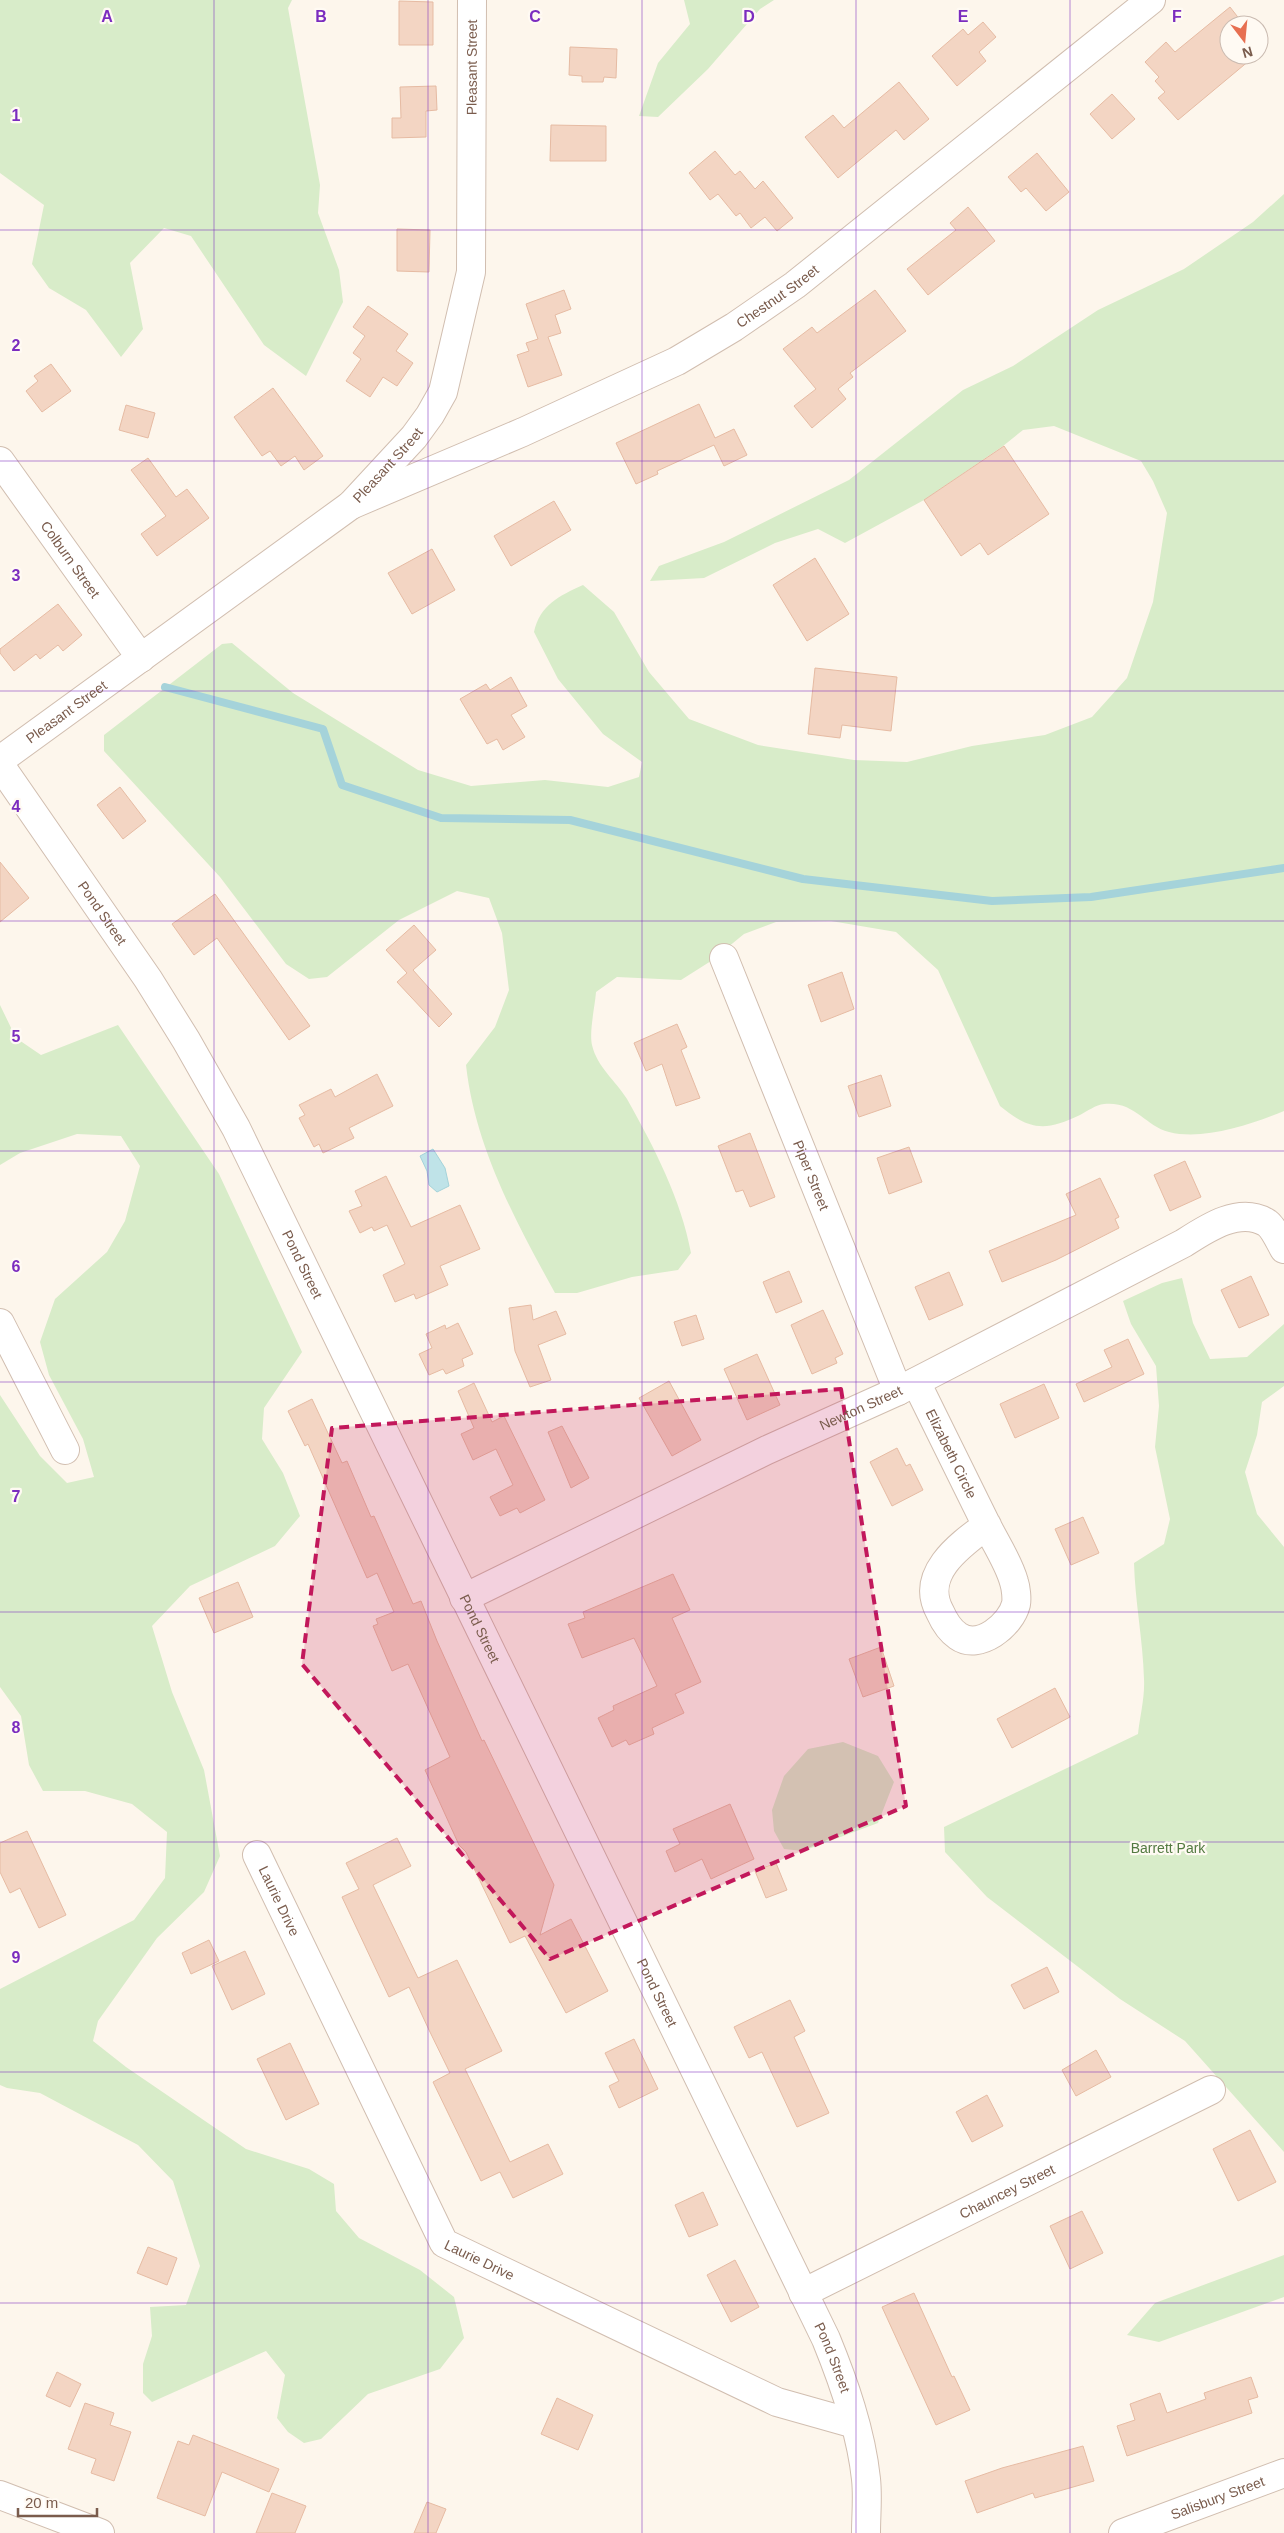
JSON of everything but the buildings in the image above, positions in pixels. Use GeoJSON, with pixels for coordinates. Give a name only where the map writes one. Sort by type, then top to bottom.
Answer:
{"type":"FeatureCollection","features":[{"type":"Feature","properties":{"kind":"street","name":"Pleasant Street"},"geometry":{"type":"LineString","coordinates":[[0,760],[351,505],[414,437],[444,392],[471,272],[472,0]]}},
{"type":"Feature","properties":{"kind":"street","name":"Chestnut Street"},"geometry":{"type":"LineString","coordinates":[[351,505],[523,432],[677,361],[734,328],[795,285],[1151,0]]}},
{"type":"Feature","properties":{"kind":"street","name":"Colburn Street"},"geometry":{"type":"LineString","coordinates":[[0,461],[141,658]]}},
{"type":"Feature","properties":{"kind":"street","name":"Pond Street"},"geometry":{"type":"LineString","coordinates":[[0,764],[148,979],[186,1040],[236,1128],[826,2339],[842,2379],[855,2424],[866,2479],[866,2533]]}},
{"type":"Feature","properties":{"kind":"street","name":"Piper Street"},"geometry":{"type":"LineString","coordinates":[[724,958],[907,1386]]}},
{"type":"Feature","properties":{"kind":"street","name":"Newton Street"},"geometry":{"type":"LineString","coordinates":[[464,1598],[767,1450],[907,1386],[1184,1243],[1210,1226],[1233,1219],[1254,1218],[1268,1224],[1284,1249]]}},
{"type":"Feature","properties":{"kind":"street"},"geometry":{"type":"LineString","coordinates":[[0,1323],[65,1450]]}},
{"type":"Feature","properties":{"kind":"street","name":"Elizabeth Circle"},"geometry":{"type":"LineString","coordinates":[[907,1386],[987,1525]]}},
{"type":"Feature","properties":{"kind":"street","name":"Laurie Drive"},"geometry":{"type":"LineString","coordinates":[[258,1855],[444,2243],[777,2402],[855,2424]]}},
{"type":"Feature","properties":{"kind":"street","name":"Chauncey Street"},"geometry":{"type":"LineString","coordinates":[[803,2293],[1211,2090]]}},
{"type":"Feature","properties":{"kind":"street","name":"Salisbury Street"},"geometry":{"type":"LineString","coordinates":[[1123,2533],[1284,2474]]}},
{"type":"Feature","properties":{"kind":"street"},"geometry":{"type":"LineString","coordinates":[[0,2495],[100,2533]]}},
{"type":"Feature","properties":{"kind":"highlighted area"},"geometry":{"type":"Polygon","coordinates":[[[841,1389],[906,1806],[550,1959],[302,1664],[332,1428],[841,1389]]]}},
{"type":"Feature","properties":{"kind":"green space"},"geometry":{"type":"Polygon","coordinates":[[[0,0],[292,0],[288,8],[320,185],[318,213],[339,270],[343,302],[306,376],[264,345],[191,236],[164,228],[130,263],[143,329],[121,357],[86,310],[49,288],[32,264],[44,205],[0,173],[0,0]]]}},
{"type":"Feature","properties":{"kind":"green space"},"geometry":{"type":"Polygon","coordinates":[[[684,0],[774,0],[760,9],[708,69],[658,117],[639,116],[658,63],[690,24],[684,0]]]}},
{"type":"Feature","properties":{"kind":"green space"},"geometry":{"type":"Polygon","coordinates":[[[1284,194],[1284,1111],[1228,1130],[1197,1134],[1169,1132],[1153,1125],[1132,1110],[1115,1104],[1104,1104],[1092,1108],[1057,1124],[1038,1126],[1029,1124],[1010,1114],[1000,1106],[938,970],[896,932],[831,921],[776,922],[744,934],[711,961],[681,980],[617,977],[596,992],[591,1033],[594,1053],[602,1067],[623,1092],[647,1136],[681,1213],[691,1253],[678,1270],[632,1277],[577,1293],[555,1293],[499,1183],[478,1125],[471,1095],[466,1065],[495,1027],[509,990],[502,933],[489,898],[457,891],[399,920],[327,977],[309,979],[286,964],[220,877],[104,751],[104,735],[222,644],[232,643],[293,693],[418,770],[471,786],[545,780],[608,787],[639,777],[642,762],[603,734],[558,679],[534,632],[541,615],[552,602],[583,585],[614,612],[649,672],[689,719],[758,745],[854,760],[907,762],[972,746],[1045,735],[1092,717],[1127,678],[1153,602],[1167,513],[1153,481],[1141,461],[1054,426],[1023,430],[1003,446],[924,500],[845,543],[818,529],[775,543],[704,578],[650,581],[659,566],[724,542],[849,480],[963,390],[1013,366],[1098,310],[1184,269],[1253,222],[1284,194]]]}},
{"type":"Feature","properties":{"kind":"green space"},"geometry":{"type":"Polygon","coordinates":[[[0,1005],[16,1038],[41,1055],[118,1025],[219,1174],[302,1352],[264,1408],[262,1439],[283,1473],[300,1516],[275,1546],[190,1586],[152,1626],[172,1692],[204,1770],[220,1856],[204,1892],[157,1938],[98,2021],[93,2041],[126,2067],[246,2149],[309,2169],[334,2184],[336,2211],[359,2238],[420,2270],[454,2297],[464,2338],[440,2369],[368,2394],[321,2439],[304,2443],[288,2432],[277,2418],[285,2375],[266,2351],[152,2402],[143,2393],[143,2364],[152,2336],[150,2307],[186,2305],[200,2266],[173,2181],[138,2145],[40,2093],[7,2088],[0,2085],[0,1989],[134,1920],[165,1878],[167,1832],[132,1804],[85,1791],[43,1791],[29,1765],[21,1716],[0,1687],[0,1395],[40,1456],[67,1483],[94,1477],[83,1439],[49,1375],[40,1342],[55,1299],[107,1252],[125,1221],[140,1166],[121,1136],[77,1134],[20,1153],[0,1165],[0,1005]]]}},
{"type":"Feature","properties":{"kind":"green space","name":"Barrett Park"},"geometry":{"type":"Polygon","coordinates":[[[1182,1278],[1193,1323],[1210,1359],[1247,1357],[1284,1324],[1284,1386],[1262,1402],[1257,1435],[1245,1472],[1257,1514],[1284,1547],[1284,2152],[1185,2041],[1120,1999],[987,1897],[945,1852],[944,1827],[1138,1734],[1144,1679],[1134,1563],[1164,1544],[1170,1519],[1155,1447],[1159,1406],[1156,1366],[1131,1324],[1123,1301],[1162,1283],[1182,1278]]]}},
{"type":"Feature","properties":{"kind":"green space"},"geometry":{"type":"Polygon","coordinates":[[[843,1742],[878,1756],[894,1782],[878,1823],[803,1851],[784,1849],[774,1831],[772,1810],[784,1776],[808,1749],[843,1742]]]}},
{"type":"Feature","properties":{"kind":"green space"},"geometry":{"type":"Polygon","coordinates":[[[1284,2255],[1284,2297],[1159,2342],[1127,2335],[1155,2303],[1284,2255]]]}},
{"type":"Feature","properties":{"kind":"water"},"geometry":{"type":"Polygon","coordinates":[[[433,1149],[445,1168],[449,1186],[437,1192],[429,1185],[427,1171],[420,1156],[433,1149]]]}},
{"type":"Feature","properties":{"kind":"waterway"},"geometry":{"type":"LineString","coordinates":[[165,687],[323,729],[342,785],[441,818],[570,820],[803,879],[992,901],[1091,897],[1284,868]]}}]}
